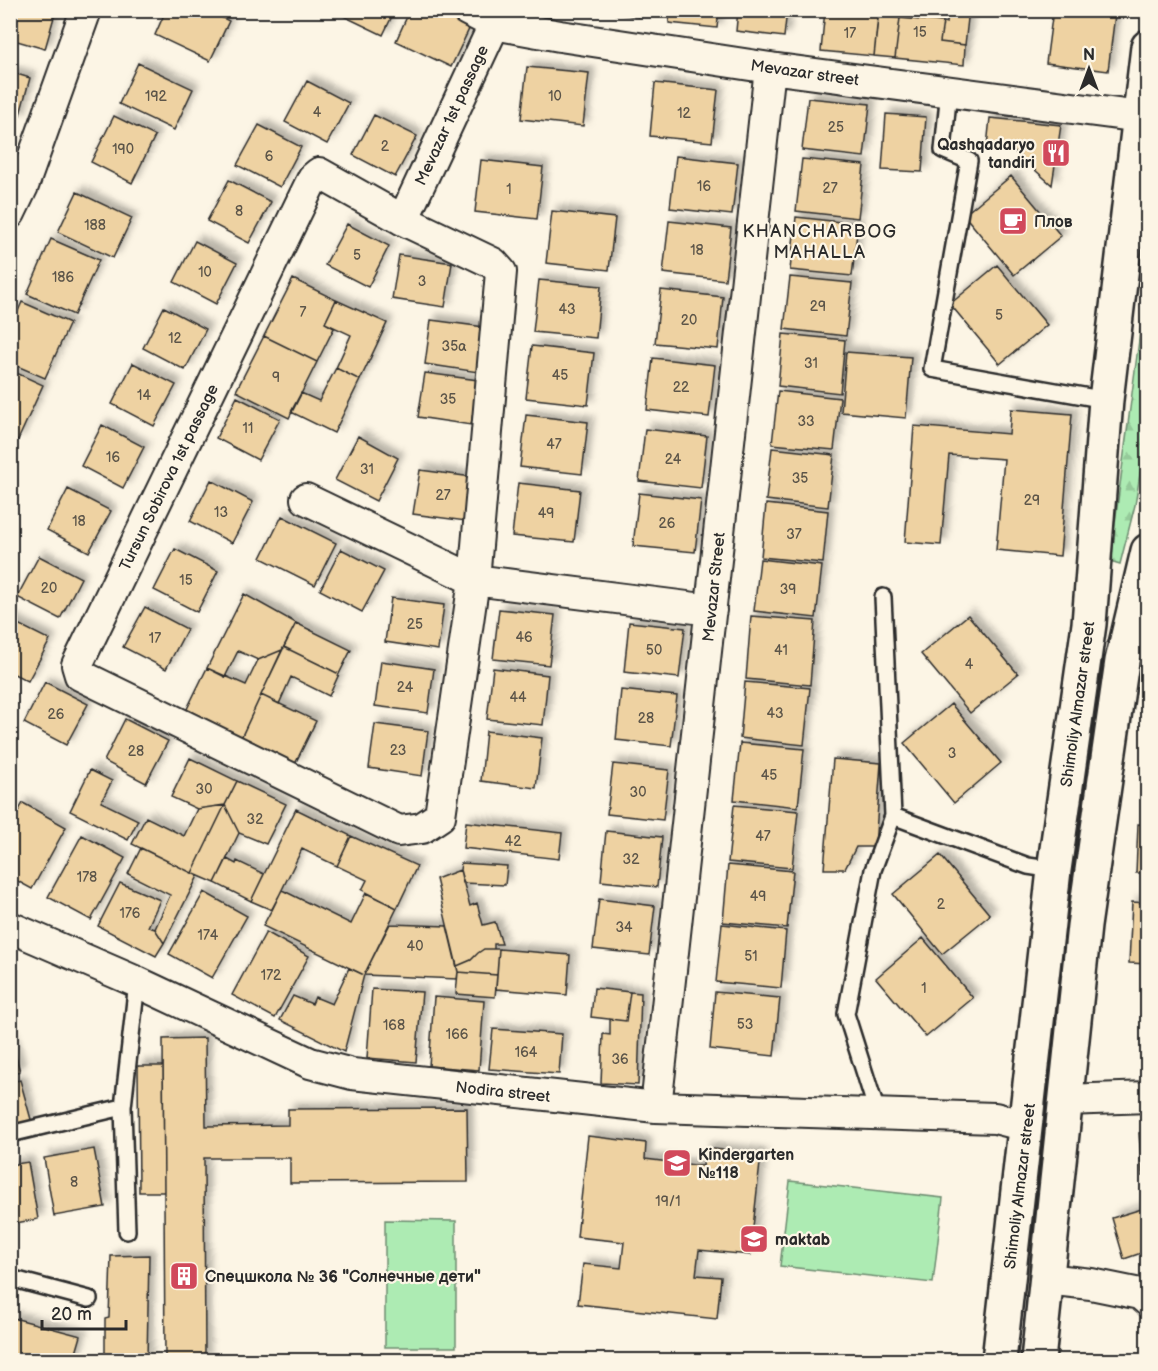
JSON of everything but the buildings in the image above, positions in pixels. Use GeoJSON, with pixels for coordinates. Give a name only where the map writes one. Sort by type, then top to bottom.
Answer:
{"type":"FeatureCollection","features":[{"type":"Feature","properties":{"kind":"main road","name":"Shimoliy Almazar street"},"geometry":{"type":"LineString","coordinates":[[999,1360],[1054,870],[1089,624],[1106,400],[1143,117],[1148,47]]}},
{"type":"Feature","properties":{"kind":"main road"},"geometry":{"type":"LineString","coordinates":[[1038,1360],[1084,926],[1122,661],[1148,551]]}},
{"type":"Feature","properties":{"kind":"main road"},"geometry":{"type":"LineString","coordinates":[[1048,920],[1084,926]]}},
{"type":"Feature","properties":{"kind":"street"},"geometry":{"type":"LineString","coordinates":[[10,213],[23,186],[86,10]]}},
{"type":"Feature","properties":{"kind":"street","name":"Mevazаr street"},"geometry":{"type":"LineString","coordinates":[[467,10],[770,68],[1143,117]]}},
{"type":"Feature","properties":{"kind":"street","name":"Mevazаr 1st passage"},"geometry":{"type":"LineString","coordinates":[[403,220],[497,17]]}},
{"type":"Feature","properties":{"kind":"street","name":"Mevazar Street"},"geometry":{"type":"LineString","coordinates":[[656,1107],[770,68]]}},
{"type":"Feature","properties":{"kind":"street","name":"Tursun Sobirova 1st passage"},"geometry":{"type":"LineString","coordinates":[[319,173],[403,220],[493,263],[501,272],[474,580],[440,816],[422,828],[399,831],[80,675],[77,665],[313,178],[319,173]]}},
{"type":"Feature","properties":{"kind":"street"},"geometry":{"type":"LineString","coordinates":[[306,499],[474,580],[711,610]]}},
{"type":"Feature","properties":{"kind":"street","name":"Nodira street"},"geometry":{"type":"LineString","coordinates":[[10,927],[137,982],[310,1064],[352,1074],[656,1107],[995,1118],[1026,1126]]}},
{"type":"Feature","properties":{"kind":"street"},"geometry":{"type":"LineString","coordinates":[[1066,1100],[1148,1097]]}},
{"type":"Feature","properties":{"kind":"street"},"geometry":{"type":"LineString","coordinates":[[1046,1279],[1091,1284],[1140,1294],[1148,1301]]}},
{"type":"Feature","properties":{"kind":"lane"},"geometry":{"type":"LineString","coordinates":[[949,90],[943,150],[969,161],[932,369],[1106,400]]}},
{"type":"Feature","properties":{"kind":"lane"},"geometry":{"type":"LineString","coordinates":[[878,1115],[846,1014],[873,870],[893,816],[883,597]]}},
{"type":"Feature","properties":{"kind":"lane"},"geometry":{"type":"LineString","coordinates":[[893,816],[1028,866],[1054,870]]}},
{"type":"Feature","properties":{"kind":"lane"},"geometry":{"type":"LineString","coordinates":[[127,1231],[123,1107],[137,982]]}},
{"type":"Feature","properties":{"kind":"lane"},"geometry":{"type":"LineString","coordinates":[[10,1134],[123,1107]]}},
{"type":"Feature","properties":{"kind":"lane"},"geometry":{"type":"LineString","coordinates":[[10,1278],[89,1299]]}},
{"type":"Feature","properties":{"kind":"green space"},"geometry":{"type":"Polygon","coordinates":[[[1147,279],[1147,431],[1135,505],[1120,564],[1110,561],[1147,279]]]}},
{"type":"Feature","properties":{"kind":"green space"},"geometry":{"type":"Polygon","coordinates":[[[790,1181],[943,1198],[933,1283],[780,1266],[790,1181]]]}},
{"type":"Feature","properties":{"kind":"green space"},"geometry":{"type":"Polygon","coordinates":[[[385,1220],[456,1221],[456,1347],[385,1347],[385,1220]]]}},
{"type":"Feature","properties":{"kind":"place","name":"Qashqadaryo tandiri"},"geometry":{"type":"Point","coordinates":[1056,153]}},
{"type":"Feature","properties":{"kind":"place","name":"Плов"},"geometry":{"type":"Point","coordinates":[1013,221]}},
{"type":"Feature","properties":{"kind":"place","name":"Kindergarten №118"},"geometry":{"type":"Point","coordinates":[677,1163]}},
{"type":"Feature","properties":{"kind":"place","name":"maktab"},"geometry":{"type":"Point","coordinates":[754,1239]}},
{"type":"Feature","properties":{"kind":"place","name":"Спецшкола № 36 \"Солнечные дети\""},"geometry":{"type":"Point","coordinates":[184,1276]}},
{"type":"Feature","properties":{"kind":"district","name":"KHANCHARBOG MAHALLA"},"geometry":{"type":"Point","coordinates":[820,241]}}]}
